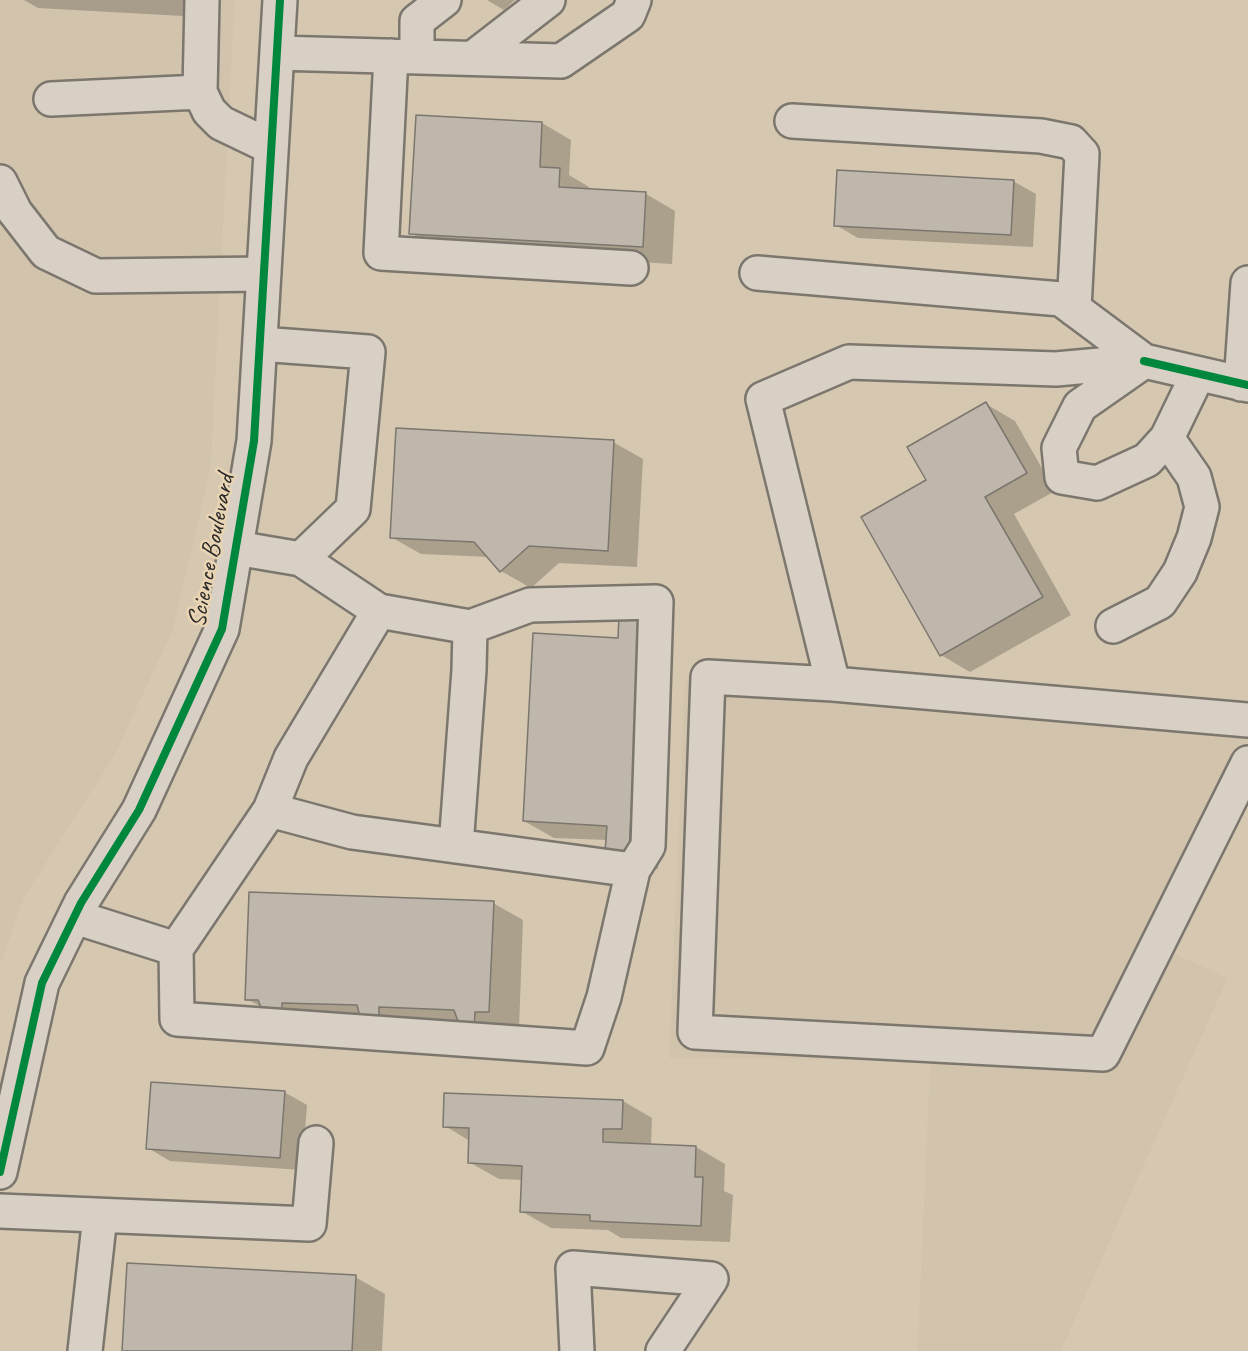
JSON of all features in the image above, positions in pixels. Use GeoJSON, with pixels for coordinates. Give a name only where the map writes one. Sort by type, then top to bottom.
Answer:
{"type":"FeatureCollection","features":[{"type":"Feature","properties":{"kind":"street"},"geometry":{"type":"LineString","coordinates":[[202,0],[200,92],[209,111],[221,123],[272,147]]}},
{"type":"Feature","properties":{"kind":"street","name":"Science Boulevard"},"geometry":{"type":"LineString","coordinates":[[0,1172],[42,983],[81,903],[139,810],[222,629],[254,441],[280,0]]}},
{"type":"Feature","properties":{"kind":"street"},"geometry":{"type":"LineString","coordinates":[[444,0],[417,21],[404,56],[381,253],[631,268]]}},
{"type":"Feature","properties":{"kind":"street"},"geometry":{"type":"LineString","coordinates":[[473,58],[548,0]]}},
{"type":"Feature","properties":{"kind":"street"},"geometry":{"type":"LineString","coordinates":[[277,53],[561,61],[628,15],[634,0]]}},
{"type":"Feature","properties":{"kind":"street"},"geometry":{"type":"LineString","coordinates":[[51,99],[200,92]]}},
{"type":"Feature","properties":{"kind":"street"},"geometry":{"type":"LineString","coordinates":[[792,121],[1041,136],[1071,142],[1082,154],[1074,309]]}},
{"type":"Feature","properties":{"kind":"street"},"geometry":{"type":"LineString","coordinates":[[0,182],[15,212],[46,252],[96,276],[264,274]]}},
{"type":"Feature","properties":{"kind":"street"},"geometry":{"type":"LineString","coordinates":[[757,273],[1061,299],[1144,361]]}},
{"type":"Feature","properties":{"kind":"street"},"geometry":{"type":"LineString","coordinates":[[833,684],[764,399],[849,362],[1056,369],[1144,361],[1245,385],[1248,283]]}},
{"type":"Feature","properties":{"kind":"street"},"geometry":{"type":"LineString","coordinates":[[260,344],[368,352],[353,509],[301,559]]}},
{"type":"Feature","properties":{"kind":"street"},"geometry":{"type":"LineString","coordinates":[[1144,361],[1080,406],[1059,448],[1062,477],[1097,483],[1147,460],[1167,438],[1198,374]]}},
{"type":"Feature","properties":{"kind":"street"},"geometry":{"type":"LineString","coordinates":[[1113,626],[1160,602],[1180,572],[1194,538],[1202,507],[1194,477],[1167,438]]}},
{"type":"Feature","properties":{"kind":"street"},"geometry":{"type":"LineString","coordinates":[[236,548],[301,559],[378,611],[470,627],[530,605],[656,602],[648,846],[633,870],[604,997],[587,1048],[177,1019],[176,949],[270,810],[291,758],[378,611]]}},
{"type":"Feature","properties":{"kind":"street"},"geometry":{"type":"LineString","coordinates":[[456,846],[470,627]]}},
{"type":"Feature","properties":{"kind":"street"},"geometry":{"type":"LineString","coordinates":[[1248,720],[833,684],[708,677],[695,1032],[1104,1054],[1248,763]]}},
{"type":"Feature","properties":{"kind":"street"},"geometry":{"type":"LineString","coordinates":[[270,810],[352,832],[633,870]]}},
{"type":"Feature","properties":{"kind":"street"},"geometry":{"type":"LineString","coordinates":[[75,916],[176,949]]}},
{"type":"Feature","properties":{"kind":"street"},"geometry":{"type":"LineString","coordinates":[[0,1211],[309,1224],[316,1143]]}},
{"type":"Feature","properties":{"kind":"street"},"geometry":{"type":"LineString","coordinates":[[85,1351],[100,1215]]}},
{"type":"Feature","properties":{"kind":"street"},"geometry":{"type":"LineString","coordinates":[[577,1351],[573,1268],[711,1279],[663,1351]]}},
{"type":"Feature","properties":{"kind":"shaded area"},"geometry":{"type":"Polygon","coordinates":[[[0,0],[235,0],[211,468],[173,630],[115,755],[24,898],[0,966],[0,0]]]}},
{"type":"Feature","properties":{"kind":"shaded area"},"geometry":{"type":"Polygon","coordinates":[[[235,0],[1248,0],[1248,710],[685,681],[930,1061],[917,1351],[0,1351],[0,966],[24,898],[115,755],[173,630],[211,468],[235,0]]]}},
{"type":"Feature","properties":{"kind":"shaded area"},"geometry":{"type":"Polygon","coordinates":[[[685,681],[1248,710],[1248,806],[1175,954],[1228,978],[1061,1351],[917,1351],[930,1061],[669,1058],[685,681]]]}},
{"type":"Feature","properties":{"kind":"shaded area"},"geometry":{"type":"Polygon","coordinates":[[[1248,806],[1248,1351],[1061,1351],[1228,978],[1174,955],[1248,806]]]}},
{"type":"Feature","properties":{"kind":"building"},"geometry":{"type":"Polygon","coordinates":[[[416,115],[542,122],[540,167],[560,168],[559,187],[646,192],[643,247],[409,234],[416,115]]]}},
{"type":"Feature","properties":{"kind":"building"},"geometry":{"type":"Polygon","coordinates":[[[837,170],[1014,180],[1011,235],[834,226],[837,170]]]}},
{"type":"Feature","properties":{"kind":"building"},"geometry":{"type":"Polygon","coordinates":[[[986,402],[1027,473],[985,497],[1043,597],[940,656],[861,517],[926,480],[907,447],[986,402]]]}},
{"type":"Feature","properties":{"kind":"building"},"geometry":{"type":"Polygon","coordinates":[[[396,428],[614,440],[608,551],[529,546],[500,572],[474,542],[390,538],[396,428]]]}},
{"type":"Feature","properties":{"kind":"building"},"geometry":{"type":"Polygon","coordinates":[[[619,616],[642,617],[629,853],[605,852],[607,826],[523,821],[533,633],[618,638],[619,616]]]}},
{"type":"Feature","properties":{"kind":"building"},"geometry":{"type":"Polygon","coordinates":[[[249,892],[494,901],[489,1012],[475,1012],[474,1028],[460,1027],[454,1010],[379,1007],[379,1025],[362,1025],[357,1005],[282,1003],[282,1020],[266,1019],[258,1000],[245,1000],[249,892]]]}},
{"type":"Feature","properties":{"kind":"building"},"geometry":{"type":"Polygon","coordinates":[[[151,1082],[285,1091],[280,1158],[146,1149],[151,1082]]]}},
{"type":"Feature","properties":{"kind":"building"},"geometry":{"type":"Polygon","coordinates":[[[444,1093],[623,1100],[622,1129],[603,1129],[603,1142],[696,1146],[695,1177],[703,1177],[701,1226],[590,1221],[590,1215],[520,1212],[522,1166],[468,1163],[469,1128],[443,1127],[444,1093]]]}},
{"type":"Feature","properties":{"kind":"building"},"geometry":{"type":"Polygon","coordinates":[[[127,1263],[356,1275],[352,1351],[122,1351],[127,1263]]]}},
{"type":"Feature","properties":{"kind":"cycle path"},"geometry":{"type":"LineString","coordinates":[[0,1172],[42,983],[81,903],[139,810],[222,629],[254,441],[280,0]]}},
{"type":"Feature","properties":{"kind":"cycle path"},"geometry":{"type":"LineString","coordinates":[[1144,361],[1248,385]]}}]}
